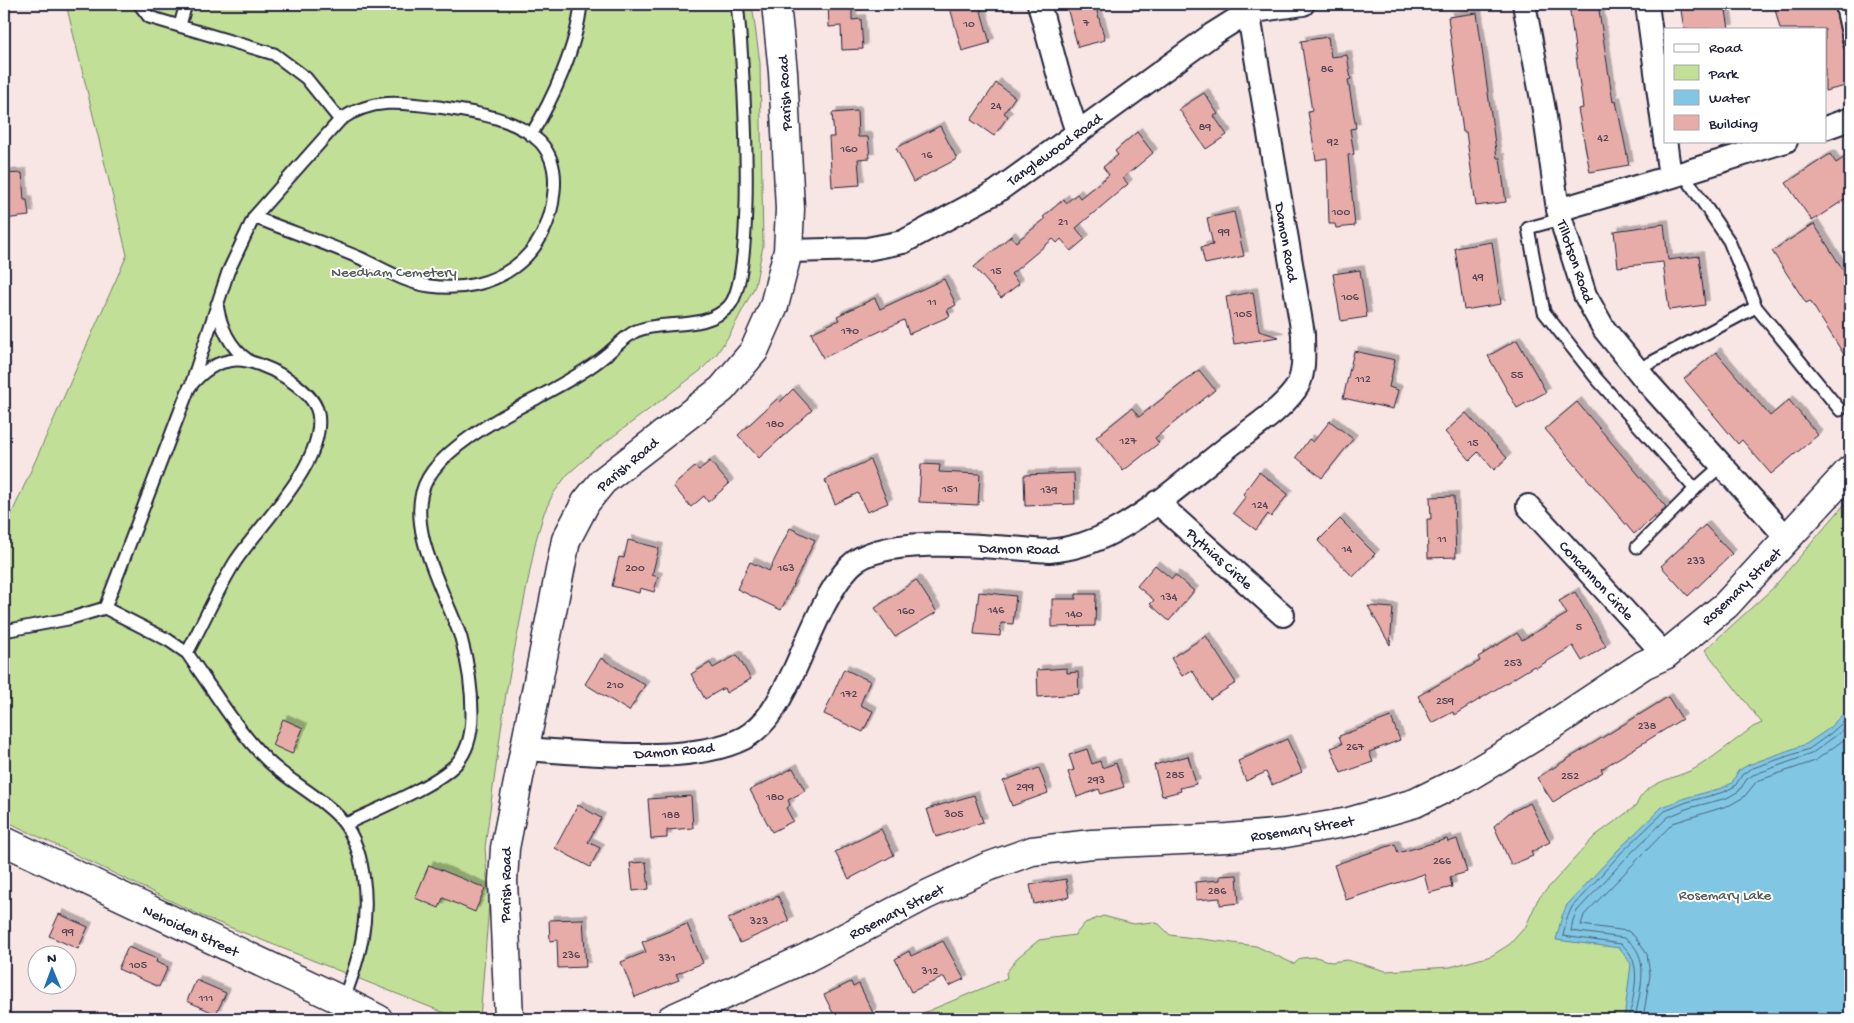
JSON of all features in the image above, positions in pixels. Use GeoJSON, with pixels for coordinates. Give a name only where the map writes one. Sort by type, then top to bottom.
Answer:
{"type":"FeatureCollection","features":[{"type":"Feature","properties":{"kind":"street","name":"Parish Road"},"geometry":{"type":"LineString","coordinates":[[508,1019],[503,865],[523,748],[566,540],[586,502],[603,481],[722,389],[754,351],[774,306],[788,251],[790,209],[783,72],[776,4]]}},
{"type":"Feature","properties":{"kind":"street"},"geometry":{"type":"LineString","coordinates":[[1039,4],[1061,84],[1077,132]]}},
{"type":"Feature","properties":{"kind":"street","name":"Tanglewood Road"},"geometry":{"type":"LineString","coordinates":[[788,251],[867,249],[903,242],[996,192],[1248,8],[1303,4]]}},
{"type":"Feature","properties":{"kind":"street","name":"Tillotson Road"},"geometry":{"type":"LineString","coordinates":[[1524,4],[1544,110],[1560,214],[1585,295],[1604,329],[1637,370],[1788,539]]}},
{"type":"Feature","properties":{"kind":"street"},"geometry":{"type":"LineString","coordinates":[[1647,4],[1664,104]]}},
{"type":"Feature","properties":{"kind":"street","name":"Damon Road"},"geometry":{"type":"LineString","coordinates":[[523,748],[636,755],[689,752],[715,748],[733,742],[755,730],[778,702],[827,602],[842,577],[859,559],[874,551],[908,545],[1064,550],[1115,531],[1158,502],[1271,414],[1296,390],[1303,369],[1302,334],[1248,8]]}},
{"type":"Feature","properties":{"kind":"street"},"geometry":{"type":"LineString","coordinates":[[1826,128],[1850,119]]}},
{"type":"Feature","properties":{"kind":"street"},"geometry":{"type":"LineString","coordinates":[[1670,142],[1676,175]]}},
{"type":"Feature","properties":{"kind":"street"},"geometry":{"type":"LineString","coordinates":[[1560,214],[1783,142]]}},
{"type":"Feature","properties":{"kind":"street","name":"Rosemary Street"},"geometry":{"type":"LineString","coordinates":[[671,1019],[806,958],[924,896],[988,867],[1032,851],[1092,844],[1227,838],[1286,833],[1349,822],[1415,803],[1466,778],[1542,732],[1643,665],[1666,655],[1726,606],[1850,470]]}},
{"type":"Feature","properties":{"kind":"street","name":"Pythias Circle"},"geometry":{"type":"LineString","coordinates":[[1158,502],[1283,615]]}},
{"type":"Feature","properties":{"kind":"street","name":"Concannon Circle"},"geometry":{"type":"LineString","coordinates":[[1528,506],[1666,655]]}},
{"type":"Feature","properties":{"kind":"street","name":"Nehoiden Street"},"geometry":{"type":"LineString","coordinates":[[4,841],[379,1018]]}},
{"type":"Feature","properties":{"kind":"lane"},"geometry":{"type":"LineString","coordinates":[[139,4],[149,17],[255,48],[281,58],[306,78],[340,120]]}},
{"type":"Feature","properties":{"kind":"lane"},"geometry":{"type":"LineString","coordinates":[[180,25],[186,4]]}},
{"type":"Feature","properties":{"kind":"lane"},"geometry":{"type":"LineString","coordinates":[[531,135],[548,105],[560,77],[577,26],[581,4]]}},
{"type":"Feature","properties":{"kind":"lane"},"geometry":{"type":"LineString","coordinates":[[346,824],[437,779],[456,764],[470,739],[472,699],[466,657],[447,600],[423,544],[422,505],[428,477],[448,454],[458,446],[516,408],[594,363],[627,337],[636,332],[664,324],[691,324],[709,319],[728,307],[738,291],[745,239],[746,116],[744,65],[737,4]]}},
{"type":"Feature","properties":{"kind":"lane"},"geometry":{"type":"LineString","coordinates":[[1841,4],[1850,45]]}},
{"type":"Feature","properties":{"kind":"lane"},"geometry":{"type":"LineString","coordinates":[[105,608],[190,388],[228,272],[254,217],[340,120],[352,111],[366,106],[393,102],[460,110],[507,122],[531,135],[544,147],[554,167],[553,205],[545,231],[525,260],[508,272],[476,284],[444,288],[411,282],[358,258],[254,217]]}},
{"type":"Feature","properties":{"kind":"lane"},"geometry":{"type":"LineString","coordinates":[[1676,175],[1729,242],[1756,307],[1840,410]]}},
{"type":"Feature","properties":{"kind":"lane"},"geometry":{"type":"LineString","coordinates":[[1560,214],[1528,228],[1544,312],[1596,378],[1695,489]]}},
{"type":"Feature","properties":{"kind":"lane"},"geometry":{"type":"LineString","coordinates":[[188,653],[234,564],[290,492],[313,446],[317,432],[318,414],[311,398],[300,387],[240,355],[234,348],[220,321],[217,301]]}},
{"type":"Feature","properties":{"kind":"lane"},"geometry":{"type":"LineString","coordinates":[[1637,370],[1756,307]]}},
{"type":"Feature","properties":{"kind":"lane"},"geometry":{"type":"LineString","coordinates":[[190,388],[198,376],[210,368],[225,362],[242,360],[256,365]]}},
{"type":"Feature","properties":{"kind":"lane"},"geometry":{"type":"LineString","coordinates":[[1637,546],[1722,465]]}},
{"type":"Feature","properties":{"kind":"lane"},"geometry":{"type":"LineString","coordinates":[[4,630],[68,619],[105,608],[168,640],[188,653],[266,760],[329,807],[346,824],[356,846],[360,863],[364,893],[364,915],[358,958],[343,1000]]}},
{"type":"Feature","properties":{"kind":"green space","name":"Needham Cemetery"},"geometry":{"type":"Polygon","coordinates":[[[66,4],[752,4],[760,63],[763,246],[755,286],[730,334],[716,355],[700,371],[595,450],[567,475],[553,494],[544,513],[536,540],[506,693],[487,832],[485,848],[489,904],[480,1019],[460,1019],[204,917],[4,820],[4,531],[127,255],[66,4]]]}},
{"type":"Feature","properties":{"kind":"green space","name":"Rosemary Lake"},"geometry":{"type":"Polygon","coordinates":[[[1850,498],[1850,1019],[909,1019],[1007,978],[1006,973],[1018,957],[1039,940],[1075,935],[1085,923],[1103,916],[1134,924],[1152,922],[1159,924],[1170,935],[1256,946],[1294,964],[1301,958],[1316,957],[1331,962],[1347,960],[1386,971],[1450,967],[1491,956],[1510,944],[1526,926],[1538,899],[1595,836],[1636,806],[1646,791],[1661,782],[1696,768],[1753,727],[1762,723],[1705,650],[1772,589],[1850,498]]]}},
{"type":"Feature","properties":{"kind":"water","name":"Rosemary Lake"},"geometry":{"type":"Polygon","coordinates":[[[1850,707],[1850,1019],[1624,1019],[1631,964],[1620,948],[1556,940],[1567,905],[1618,850],[1662,807],[1685,798],[1722,788],[1732,783],[1738,771],[1748,765],[1806,744],[1827,730],[1850,707]]]}},
{"type":"Feature","properties":{"kind":"building"},"geometry":{"type":"Polygon","coordinates":[[[828,4],[852,4],[852,20],[861,19],[863,49],[842,50],[841,26],[829,27],[828,4]]]}},
{"type":"Feature","properties":{"kind":"building"},"geometry":{"type":"Polygon","coordinates":[[[949,4],[979,4],[990,43],[962,51],[949,4]]]}},
{"type":"Feature","properties":{"kind":"building"},"geometry":{"type":"Polygon","coordinates":[[[1066,4],[1095,4],[1105,40],[1078,47],[1066,4]]]}},
{"type":"Feature","properties":{"kind":"building"},"geometry":{"type":"Polygon","coordinates":[[[1569,4],[1598,4],[1613,102],[1616,101],[1629,165],[1590,172],[1578,109],[1583,108],[1569,4]]]}},
{"type":"Feature","properties":{"kind":"building"},"geometry":{"type":"Polygon","coordinates":[[[1680,4],[1725,4],[1729,28],[1684,28],[1680,4]]]}},
{"type":"Feature","properties":{"kind":"building"},"geometry":{"type":"Polygon","coordinates":[[[1774,4],[1834,4],[1843,47],[1850,52],[1850,85],[1826,91],[1826,28],[1780,28],[1774,4]]]}},
{"type":"Feature","properties":{"kind":"building"},"geometry":{"type":"Polygon","coordinates":[[[1477,13],[1497,158],[1500,158],[1506,202],[1476,206],[1466,132],[1463,132],[1448,17],[1477,13]]]}},
{"type":"Feature","properties":{"kind":"building"},"geometry":{"type":"Polygon","coordinates":[[[1328,37],[1331,57],[1347,55],[1351,79],[1348,80],[1356,128],[1350,129],[1354,154],[1348,155],[1355,226],[1336,228],[1335,224],[1329,224],[1327,158],[1316,160],[1308,112],[1312,111],[1301,41],[1328,37]]]}},
{"type":"Feature","properties":{"kind":"building"},"geometry":{"type":"Polygon","coordinates":[[[996,83],[1015,97],[1004,113],[1008,116],[994,136],[971,120],[996,83]]]}},
{"type":"Feature","properties":{"kind":"building"},"geometry":{"type":"Polygon","coordinates":[[[1204,93],[1218,114],[1214,116],[1227,135],[1206,149],[1179,109],[1204,93]]]}},
{"type":"Feature","properties":{"kind":"building"},"geometry":{"type":"Polygon","coordinates":[[[857,111],[858,137],[868,137],[870,158],[858,159],[860,185],[832,187],[829,137],[834,137],[832,113],[857,111]]]}},
{"type":"Feature","properties":{"kind":"building"},"geometry":{"type":"Polygon","coordinates":[[[940,126],[957,159],[913,182],[896,148],[940,126]]]}},
{"type":"Feature","properties":{"kind":"building"},"geometry":{"type":"Polygon","coordinates":[[[1137,132],[1153,153],[1123,178],[1128,184],[1076,228],[1085,239],[1071,251],[1061,239],[1057,243],[1053,239],[1011,274],[1019,284],[1001,298],[974,267],[1011,236],[1016,242],[1045,219],[1043,217],[1064,199],[1066,203],[1077,194],[1080,198],[1109,175],[1103,167],[1118,155],[1115,151],[1137,132]]]}},
{"type":"Feature","properties":{"kind":"building"},"geometry":{"type":"Polygon","coordinates":[[[1830,154],[1836,163],[1850,154],[1850,196],[1812,221],[1786,183],[1830,154]]]}},
{"type":"Feature","properties":{"kind":"building"},"geometry":{"type":"Polygon","coordinates":[[[22,173],[24,200],[27,200],[29,216],[4,219],[4,174],[22,173]]]}},
{"type":"Feature","properties":{"kind":"building"},"geometry":{"type":"Polygon","coordinates":[[[1234,212],[1244,256],[1205,264],[1201,247],[1213,245],[1207,218],[1234,212]]]}},
{"type":"Feature","properties":{"kind":"building"},"geometry":{"type":"Polygon","coordinates":[[[1664,224],[1668,260],[1699,256],[1705,305],[1669,310],[1663,262],[1618,267],[1614,231],[1664,224]]]}},
{"type":"Feature","properties":{"kind":"building"},"geometry":{"type":"Polygon","coordinates":[[[1814,224],[1850,281],[1850,364],[1810,301],[1806,303],[1772,251],[1814,224]]]}},
{"type":"Feature","properties":{"kind":"building"},"geometry":{"type":"Polygon","coordinates":[[[1492,242],[1501,304],[1464,310],[1455,248],[1492,242]]]}},
{"type":"Feature","properties":{"kind":"building"},"geometry":{"type":"Polygon","coordinates":[[[1360,270],[1367,317],[1341,321],[1333,274],[1360,270]]]}},
{"type":"Feature","properties":{"kind":"building"},"geometry":{"type":"Polygon","coordinates":[[[944,279],[956,305],[947,310],[950,316],[909,334],[904,320],[823,358],[811,333],[839,320],[837,316],[875,298],[880,309],[944,279]]]}},
{"type":"Feature","properties":{"kind":"building"},"geometry":{"type":"Polygon","coordinates":[[[1253,292],[1259,331],[1279,337],[1234,344],[1226,297],[1253,292]]]}},
{"type":"Feature","properties":{"kind":"building"},"geometry":{"type":"Polygon","coordinates":[[[1517,340],[1546,392],[1517,408],[1488,356],[1517,340]]]}},
{"type":"Feature","properties":{"kind":"building"},"geometry":{"type":"Polygon","coordinates":[[[1354,351],[1395,360],[1389,387],[1398,390],[1393,409],[1343,398],[1354,351]]]}},
{"type":"Feature","properties":{"kind":"building"},"geometry":{"type":"Polygon","coordinates":[[[1716,352],[1770,416],[1789,400],[1818,435],[1771,474],[1742,440],[1738,444],[1684,379],[1716,352]]]}},
{"type":"Feature","properties":{"kind":"building"},"geometry":{"type":"Polygon","coordinates":[[[1199,370],[1215,390],[1155,438],[1159,443],[1123,471],[1096,437],[1132,408],[1139,417],[1199,370]]]}},
{"type":"Feature","properties":{"kind":"building"},"geometry":{"type":"Polygon","coordinates":[[[793,389],[812,410],[759,458],[738,435],[777,399],[780,402],[793,389]]]}},
{"type":"Feature","properties":{"kind":"building"},"geometry":{"type":"Polygon","coordinates":[[[1577,402],[1666,507],[1634,534],[1545,429],[1577,402]]]}},
{"type":"Feature","properties":{"kind":"building"},"geometry":{"type":"Polygon","coordinates":[[[1466,413],[1507,458],[1494,470],[1478,452],[1470,460],[1445,432],[1466,413]]]}},
{"type":"Feature","properties":{"kind":"building"},"geometry":{"type":"Polygon","coordinates":[[[1330,421],[1353,439],[1322,478],[1296,457],[1309,439],[1313,442],[1330,421]]]}},
{"type":"Feature","properties":{"kind":"building"},"geometry":{"type":"Polygon","coordinates":[[[870,460],[888,503],[867,512],[858,493],[835,504],[825,480],[870,460]]]}},
{"type":"Feature","properties":{"kind":"building"},"geometry":{"type":"Polygon","coordinates":[[[710,461],[729,484],[708,502],[704,496],[691,507],[673,486],[695,467],[699,470],[710,461]]]}},
{"type":"Feature","properties":{"kind":"building"},"geometry":{"type":"Polygon","coordinates":[[[921,464],[940,465],[939,472],[980,474],[978,505],[919,502],[921,464]]]}},
{"type":"Feature","properties":{"kind":"building"},"geometry":{"type":"Polygon","coordinates":[[[1259,472],[1288,494],[1271,517],[1268,514],[1256,530],[1233,513],[1246,496],[1243,494],[1259,472]]]}},
{"type":"Feature","properties":{"kind":"building"},"geometry":{"type":"Polygon","coordinates":[[[1074,473],[1075,504],[1025,506],[1024,475],[1074,473]]]}},
{"type":"Feature","properties":{"kind":"building"},"geometry":{"type":"Polygon","coordinates":[[[1454,496],[1456,557],[1428,558],[1427,519],[1431,519],[1430,497],[1454,496]]]}},
{"type":"Feature","properties":{"kind":"building"},"geometry":{"type":"Polygon","coordinates":[[[1340,519],[1375,554],[1353,577],[1318,541],[1340,519]]]}},
{"type":"Feature","properties":{"kind":"building"},"geometry":{"type":"Polygon","coordinates":[[[1705,525],[1732,554],[1688,596],[1661,566],[1705,525]]]}},
{"type":"Feature","properties":{"kind":"building"},"geometry":{"type":"Polygon","coordinates":[[[790,528],[815,540],[781,610],[737,589],[750,562],[769,571],[790,528]]]}},
{"type":"Feature","properties":{"kind":"building"},"geometry":{"type":"Polygon","coordinates":[[[628,540],[659,548],[652,575],[658,577],[654,592],[640,588],[639,593],[612,586],[619,557],[624,558],[628,540]]]}},
{"type":"Feature","properties":{"kind":"building"},"geometry":{"type":"Polygon","coordinates":[[[1155,565],[1172,579],[1175,575],[1194,591],[1169,621],[1150,604],[1154,600],[1137,586],[1155,565]]]}},
{"type":"Feature","properties":{"kind":"building"},"geometry":{"type":"Polygon","coordinates":[[[916,580],[937,612],[895,637],[875,608],[916,580]]]}},
{"type":"Feature","properties":{"kind":"building"},"geometry":{"type":"Polygon","coordinates":[[[979,592],[1016,596],[1013,624],[1001,623],[1000,636],[974,634],[979,592]]]}},
{"type":"Feature","properties":{"kind":"building"},"geometry":{"type":"Polygon","coordinates":[[[1575,592],[1606,646],[1582,661],[1573,646],[1536,668],[1534,666],[1454,715],[1453,712],[1432,723],[1418,696],[1480,661],[1478,657],[1517,633],[1522,640],[1567,614],[1559,601],[1575,592]]]}},
{"type":"Feature","properties":{"kind":"building"},"geometry":{"type":"Polygon","coordinates":[[[1076,594],[1096,594],[1095,626],[1052,627],[1052,599],[1076,599],[1076,594]]]}},
{"type":"Feature","properties":{"kind":"building"},"geometry":{"type":"Polygon","coordinates":[[[1368,606],[1393,608],[1390,645],[1368,606]]]}},
{"type":"Feature","properties":{"kind":"building"},"geometry":{"type":"Polygon","coordinates":[[[1206,636],[1236,683],[1210,699],[1192,670],[1182,676],[1171,658],[1206,636]]]}},
{"type":"Feature","properties":{"kind":"building"},"geometry":{"type":"Polygon","coordinates":[[[737,655],[751,679],[726,693],[724,688],[705,699],[691,674],[710,663],[713,668],[737,655]]]}},
{"type":"Feature","properties":{"kind":"building"},"geometry":{"type":"Polygon","coordinates":[[[601,658],[645,685],[629,711],[585,684],[601,658]]]}},
{"type":"Feature","properties":{"kind":"building"},"geometry":{"type":"Polygon","coordinates":[[[1067,668],[1067,673],[1078,672],[1079,694],[1038,697],[1037,670],[1067,668]]]}},
{"type":"Feature","properties":{"kind":"building"},"geometry":{"type":"Polygon","coordinates":[[[844,669],[870,681],[860,705],[873,711],[863,732],[824,714],[844,669]]]}},
{"type":"Feature","properties":{"kind":"building"},"geometry":{"type":"Polygon","coordinates":[[[1668,697],[1682,719],[1601,769],[1603,772],[1553,802],[1537,778],[1668,697]]]}},
{"type":"Feature","properties":{"kind":"building"},"geometry":{"type":"Polygon","coordinates":[[[1391,717],[1400,740],[1369,752],[1373,762],[1341,773],[1331,748],[1342,744],[1339,736],[1391,717]]]}},
{"type":"Feature","properties":{"kind":"building"},"geometry":{"type":"Polygon","coordinates":[[[283,719],[303,728],[292,754],[272,745],[283,719]]]}},
{"type":"Feature","properties":{"kind":"building"},"geometry":{"type":"Polygon","coordinates":[[[1287,739],[1302,772],[1272,785],[1266,772],[1246,781],[1238,761],[1287,739]]]}},
{"type":"Feature","properties":{"kind":"building"},"geometry":{"type":"Polygon","coordinates":[[[1087,749],[1092,764],[1100,761],[1102,768],[1116,763],[1124,787],[1101,794],[1099,789],[1077,797],[1068,772],[1074,770],[1069,755],[1087,749]]]}},
{"type":"Feature","properties":{"kind":"building"},"geometry":{"type":"Polygon","coordinates":[[[1188,756],[1196,784],[1180,788],[1181,791],[1162,796],[1154,765],[1188,756]]]}},
{"type":"Feature","properties":{"kind":"building"},"geometry":{"type":"Polygon","coordinates":[[[793,768],[805,791],[788,800],[790,805],[786,808],[793,821],[772,832],[750,790],[793,768]]]}},
{"type":"Feature","properties":{"kind":"building"},"geometry":{"type":"Polygon","coordinates":[[[1039,768],[1048,793],[1012,806],[1003,781],[1039,768]]]}},
{"type":"Feature","properties":{"kind":"building"},"geometry":{"type":"Polygon","coordinates":[[[974,795],[983,822],[936,837],[927,809],[974,795]]]}},
{"type":"Feature","properties":{"kind":"building"},"geometry":{"type":"Polygon","coordinates":[[[691,796],[693,828],[667,830],[667,838],[651,839],[648,799],[691,796]]]}},
{"type":"Feature","properties":{"kind":"building"},"geometry":{"type":"Polygon","coordinates":[[[1530,803],[1550,842],[1531,852],[1533,856],[1511,865],[1494,826],[1509,813],[1530,803]]]}},
{"type":"Feature","properties":{"kind":"building"},"geometry":{"type":"Polygon","coordinates":[[[578,805],[601,818],[588,842],[600,848],[590,867],[555,848],[578,805]]]}},
{"type":"Feature","properties":{"kind":"building"},"geometry":{"type":"Polygon","coordinates":[[[881,829],[894,855],[849,879],[835,852],[881,829]]]}},
{"type":"Feature","properties":{"kind":"building"},"geometry":{"type":"Polygon","coordinates":[[[1447,839],[1448,842],[1457,839],[1467,872],[1450,877],[1452,887],[1429,893],[1424,874],[1346,900],[1334,865],[1395,844],[1398,853],[1447,839]]]}},
{"type":"Feature","properties":{"kind":"building"},"geometry":{"type":"Polygon","coordinates":[[[646,862],[649,889],[633,891],[630,863],[646,862]]]}},
{"type":"Feature","properties":{"kind":"building"},"geometry":{"type":"Polygon","coordinates":[[[429,865],[485,888],[475,912],[443,898],[439,908],[415,898],[429,865]]]}},
{"type":"Feature","properties":{"kind":"building"},"geometry":{"type":"Polygon","coordinates":[[[1237,875],[1239,903],[1220,905],[1220,898],[1196,900],[1195,882],[1220,880],[1220,876],[1237,875]]]}},
{"type":"Feature","properties":{"kind":"building"},"geometry":{"type":"Polygon","coordinates":[[[1066,879],[1069,897],[1034,904],[1030,885],[1066,879]]]}},
{"type":"Feature","properties":{"kind":"building"},"geometry":{"type":"Polygon","coordinates":[[[778,896],[789,921],[740,943],[728,919],[778,896]]]}},
{"type":"Feature","properties":{"kind":"building"},"geometry":{"type":"Polygon","coordinates":[[[59,914],[88,927],[78,949],[78,946],[71,946],[49,936],[59,914]]]}},
{"type":"Feature","properties":{"kind":"building"},"geometry":{"type":"Polygon","coordinates":[[[583,919],[586,967],[558,968],[557,940],[550,941],[549,920],[583,919]]]}},
{"type":"Feature","properties":{"kind":"building"},"geometry":{"type":"Polygon","coordinates":[[[687,924],[703,963],[676,974],[679,980],[635,997],[621,962],[646,952],[642,942],[687,924]]]}},
{"type":"Feature","properties":{"kind":"building"},"geometry":{"type":"Polygon","coordinates":[[[943,941],[964,979],[949,986],[944,977],[911,992],[895,959],[909,951],[911,956],[943,941]]]}},
{"type":"Feature","properties":{"kind":"building"},"geometry":{"type":"Polygon","coordinates":[[[128,947],[157,959],[156,962],[168,967],[159,987],[118,969],[128,947]]]}},
{"type":"Feature","properties":{"kind":"building"},"geometry":{"type":"Polygon","coordinates":[[[196,980],[226,993],[216,1014],[187,1001],[196,980]]]}},
{"type":"Feature","properties":{"kind":"building"},"geometry":{"type":"Polygon","coordinates":[[[851,982],[853,987],[859,984],[873,1013],[861,1019],[836,1019],[824,995],[851,982]]]}}]}
